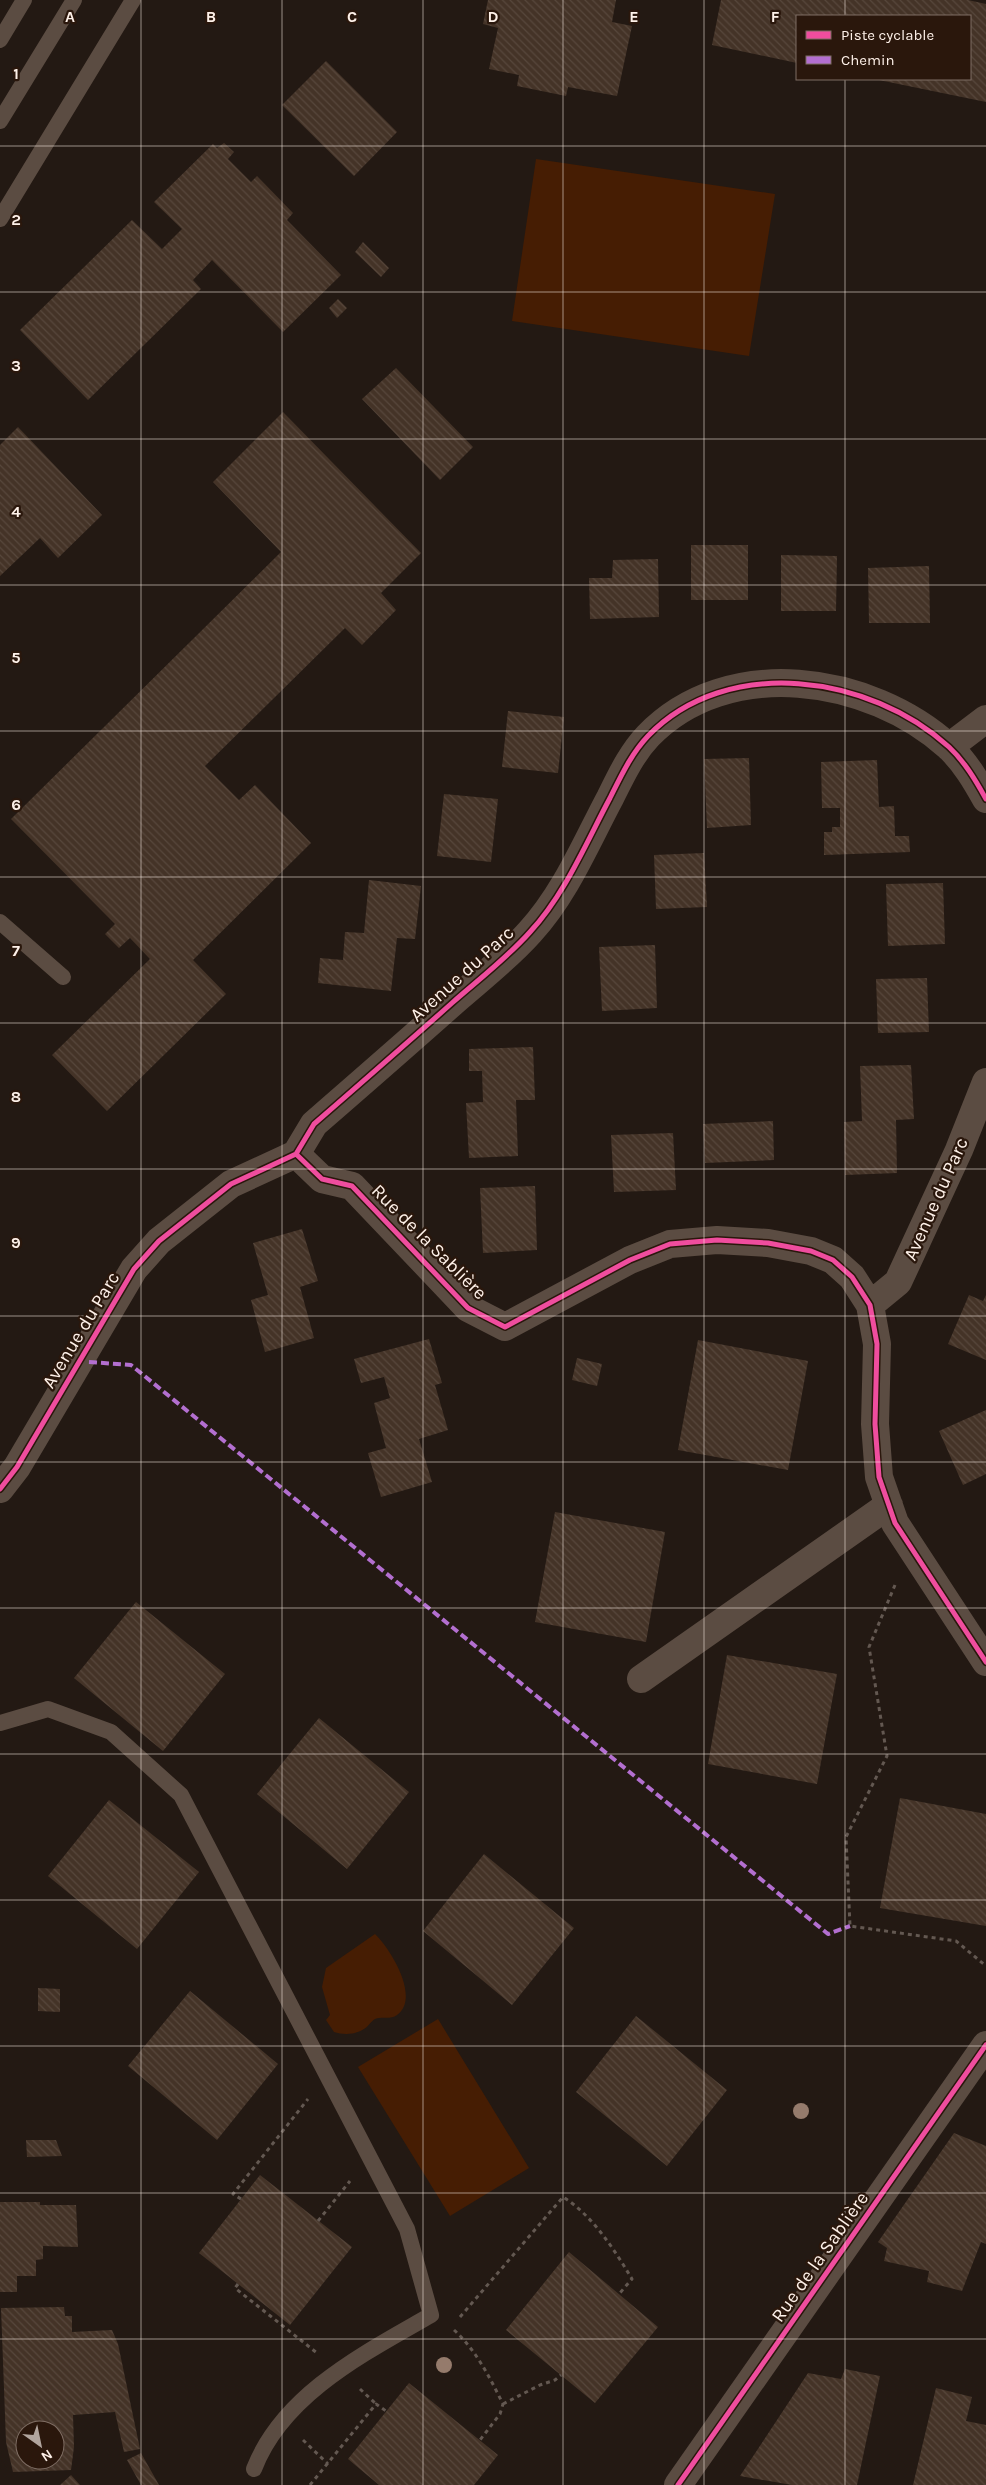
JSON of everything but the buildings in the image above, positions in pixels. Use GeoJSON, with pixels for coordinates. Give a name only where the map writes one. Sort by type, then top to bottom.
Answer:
{"type":"FeatureCollection","features":[{"type":"Feature","properties":{"kind":"street","name":"Avenue du Parc"},"geometry":{"type":"LineString","coordinates":[[0,1489],[17,1467],[140,1262],[159,1241],[231,1184],[296,1154],[314,1124],[531,931],[569,876],[631,758],[648,736],[690,702],[730,688],[774,683],[815,685],[850,692],[912,721],[949,747],[973,776],[986,799]]}},
{"type":"Feature","properties":{"kind":"street"},"geometry":{"type":"LineString","coordinates":[[949,747],[986,719]]}},
{"type":"Feature","properties":{"kind":"street","name":"Avenue du Parc"},"geometry":{"type":"LineString","coordinates":[[870,1305],[898,1282],[959,1150],[986,1082]]}},
{"type":"Feature","properties":{"kind":"street","name":"Rue de la Sablière"},"geometry":{"type":"LineString","coordinates":[[296,1154],[322,1179],[352,1186],[468,1308],[505,1327],[630,1260],[670,1244],[717,1240],[768,1243],[811,1251],[833,1260],[852,1277],[870,1305],[877,1344],[875,1424],[879,1477],[895,1523],[986,1662]]}},
{"type":"Feature","properties":{"kind":"street"},"geometry":{"type":"LineString","coordinates":[[641,1678],[889,1505]]}},
{"type":"Feature","properties":{"kind":"street","name":"Rue de la Sablière"},"geometry":{"type":"LineString","coordinates":[[678,2485],[986,2045]]}},
{"type":"Feature","properties":{"kind":"lane"},"geometry":{"type":"LineString","coordinates":[[0,40],[24,0]]}},
{"type":"Feature","properties":{"kind":"lane"},"geometry":{"type":"LineString","coordinates":[[0,121],[74,0]]}},
{"type":"Feature","properties":{"kind":"lane"},"geometry":{"type":"LineString","coordinates":[[0,219],[133,0]]}},
{"type":"Feature","properties":{"kind":"lane"},"geometry":{"type":"LineString","coordinates":[[0,922],[62,977]]}},
{"type":"Feature","properties":{"kind":"lane"},"geometry":{"type":"LineString","coordinates":[[0,1723],[48,1709],[111,1732],[181,1795],[406,2230],[431,2315],[378,2345],[300,2403],[277,2426],[254,2469]]}},
{"type":"Feature","properties":{"kind":"path"},"geometry":{"type":"LineString","coordinates":[[911,1547],[869,1647],[887,1756],[846,1837],[850,1926],[956,1941],[986,1966]]}},
{"type":"Feature","properties":{"kind":"path"},"geometry":{"type":"LineString","coordinates":[[241,2199],[234,2194],[327,2076]]}},
{"type":"Feature","properties":{"kind":"path"},"geometry":{"type":"LineString","coordinates":[[318,2221],[369,2157]]}},
{"type":"Feature","properties":{"kind":"path"},"geometry":{"type":"LineString","coordinates":[[480,2440],[500,2414],[503,2404],[487,2371],[462,2338],[451,2328],[563,2197],[576,2205],[600,2232],[632,2279],[619,2294]]}},
{"type":"Feature","properties":{"kind":"path"},"geometry":{"type":"LineString","coordinates":[[238,2284],[235,2288],[340,2372]]}},
{"type":"Feature","properties":{"kind":"path"},"geometry":{"type":"LineString","coordinates":[[503,2404],[540,2385],[555,2380],[561,2375]]}},
{"type":"Feature","properties":{"kind":"path"},"geometry":{"type":"LineString","coordinates":[[366,2396],[386,2411]]}},
{"type":"Feature","properties":{"kind":"path"},"geometry":{"type":"LineString","coordinates":[[310,2485],[376,2404]]}},
{"type":"Feature","properties":{"kind":"shaded area"},"geometry":{"type":"Polygon","coordinates":[[[536,159],[775,194],[749,356],[512,321],[536,159]]]}},
{"type":"Feature","properties":{"kind":"shaded area"},"geometry":{"type":"Polygon","coordinates":[[[375,1934],[388,1950],[401,1973],[406,1997],[404,2007],[397,2015],[389,2018],[375,2019],[357,2032],[345,2034],[334,2032],[326,2020],[330,2015],[322,1987],[326,1968],[375,1934]]]}},
{"type":"Feature","properties":{"kind":"shaded area"},"geometry":{"type":"Polygon","coordinates":[[[438,2019],[529,2168],[450,2216],[358,2067],[438,2019]]]}},
{"type":"Feature","properties":{"kind":"marked path"},"geometry":{"type":"LineString","coordinates":[[89,1362],[131,1365],[828,1934],[850,1926]]}},
{"type":"Feature","properties":{"kind":"cycle path"},"geometry":{"type":"LineString","coordinates":[[0,1489],[17,1467],[134,1269],[159,1241],[231,1184],[296,1154],[314,1124],[521,942],[543,917],[564,885],[622,773],[636,750],[648,736],[680,710],[717,693],[757,684],[799,684],[840,690],[880,703],[917,722],[955,753],[970,772],[986,799]]}},
{"type":"Feature","properties":{"kind":"cycle path"},"geometry":{"type":"LineString","coordinates":[[296,1154],[322,1179],[352,1186],[468,1308],[505,1327],[630,1260],[670,1244],[717,1240],[768,1243],[811,1251],[833,1260],[852,1277],[870,1305],[877,1344],[875,1424],[879,1477],[895,1523],[986,1662]]}},
{"type":"Feature","properties":{"kind":"cycle path"},"geometry":{"type":"LineString","coordinates":[[678,2485],[986,2045]]}}]}
